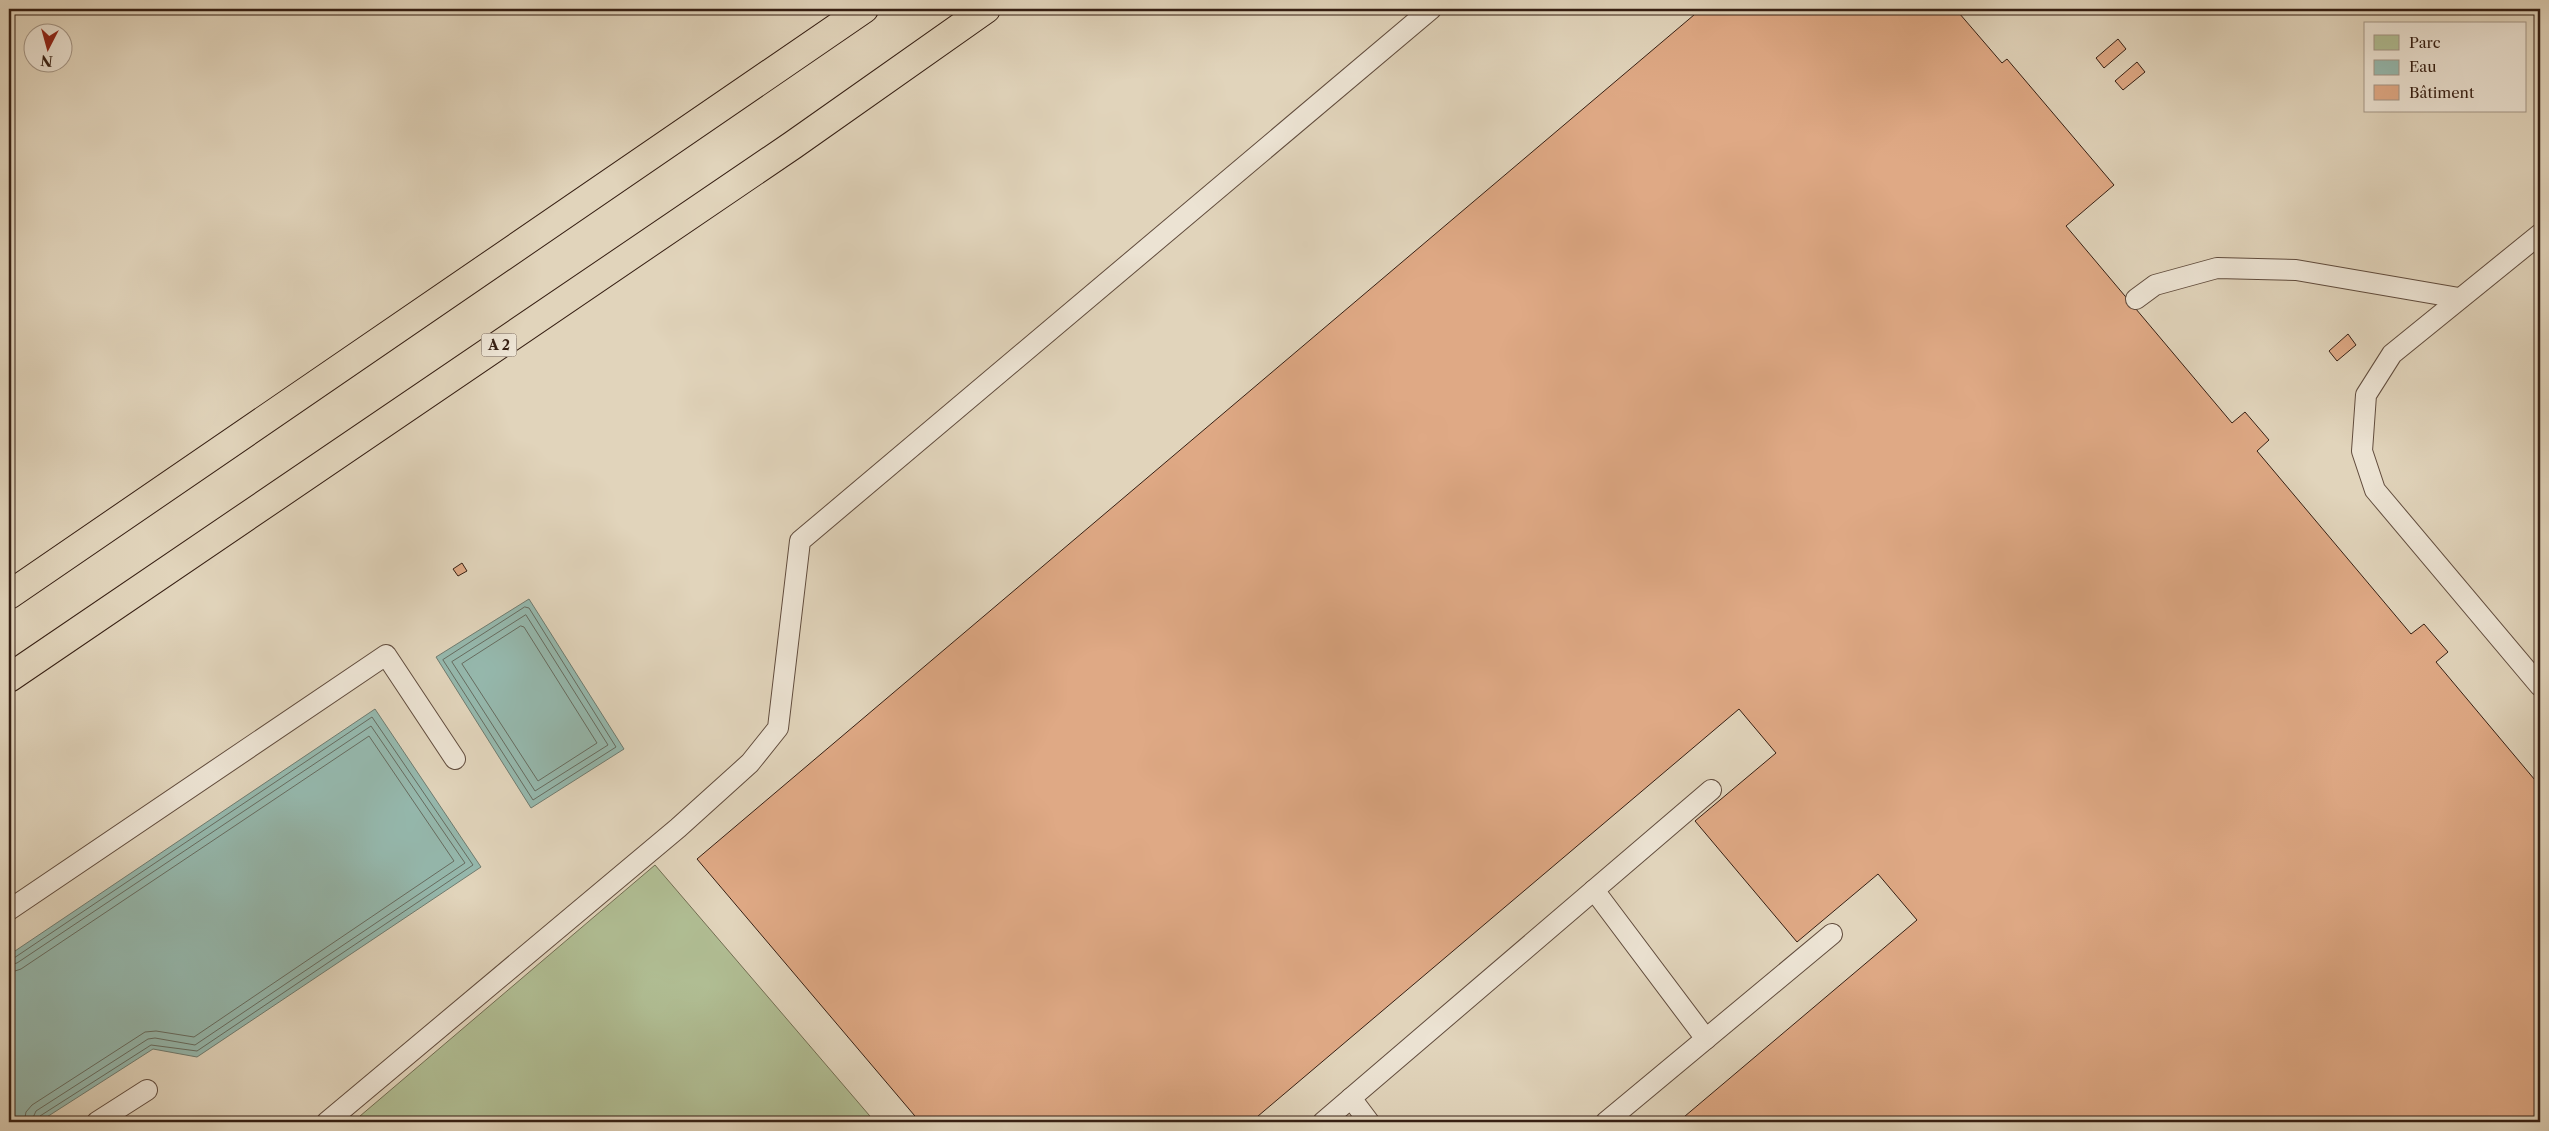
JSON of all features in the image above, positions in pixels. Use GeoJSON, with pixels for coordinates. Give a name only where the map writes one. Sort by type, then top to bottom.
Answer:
{"type":"FeatureCollection","features":[{"type":"Feature","properties":{"kind":"highway"},"geometry":{"type":"LineString","coordinates":[[9,595],[864,9]]}},
{"type":"Feature","properties":{"kind":"highway","name":"A 2"},"geometry":{"type":"LineString","coordinates":[[9,678],[793,145],[986,9]]}},
{"type":"Feature","properties":{"kind":"lane"},"geometry":{"type":"LineString","coordinates":[[327,1122],[678,828],[750,763],[778,728],[800,541],[1431,9]]}},
{"type":"Feature","properties":{"kind":"lane"},"geometry":{"type":"LineString","coordinates":[[2540,234],[2392,354],[2366,395],[2362,451],[2375,490],[2540,686]]}},
{"type":"Feature","properties":{"kind":"lane"},"geometry":{"type":"LineString","coordinates":[[2136,299],[2155,285],[2217,268],[2296,270],[2459,298]]}},
{"type":"Feature","properties":{"kind":"lane"},"geometry":{"type":"LineString","coordinates":[[9,910],[386,655],[455,759]]}},
{"type":"Feature","properties":{"kind":"lane"},"geometry":{"type":"LineString","coordinates":[[1323,1122],[1711,790]]}},
{"type":"Feature","properties":{"kind":"lane"},"geometry":{"type":"LineString","coordinates":[[1594,890],[1706,1039]]}},
{"type":"Feature","properties":{"kind":"lane"},"geometry":{"type":"LineString","coordinates":[[1606,1122],[1832,934]]}},
{"type":"Feature","properties":{"kind":"lane"},"geometry":{"type":"LineString","coordinates":[[97,1122],[147,1090]]}},
{"type":"Feature","properties":{"kind":"lane"},"geometry":{"type":"LineString","coordinates":[[1351,1098],[1368,1122]]}},
{"type":"Feature","properties":{"kind":"green space"},"geometry":{"type":"Polygon","coordinates":[[[655,865],[875,1122],[353,1122],[655,865]]]}},
{"type":"Feature","properties":{"kind":"water"},"geometry":{"type":"Polygon","coordinates":[[[529,599],[624,749],[531,808],[436,657],[529,599]]]}},
{"type":"Feature","properties":{"kind":"water"},"geometry":{"type":"Polygon","coordinates":[[[375,709],[481,867],[197,1057],[153,1049],[39,1122],[9,1122],[9,955],[375,709]]]}},
{"type":"Feature","properties":{"kind":"building"},"geometry":{"type":"Polygon","coordinates":[[[1701,9],[1964,9],[1959,13],[2002,63],[2007,59],[2114,185],[2066,226],[2232,423],[2245,412],[2269,440],[2257,451],[2411,634],[2424,624],[2448,652],[2436,662],[2540,786],[2538,1122],[1678,1122],[1917,920],[1878,874],[1797,942],[1695,821],[1776,753],[1739,709],[1251,1122],[920,1122],[697,859],[1701,9]]]}},
{"type":"Feature","properties":{"kind":"building"},"geometry":{"type":"Polygon","coordinates":[[[2118,39],[2126,49],[2104,68],[2096,58],[2118,39]]]}},
{"type":"Feature","properties":{"kind":"building"},"geometry":{"type":"Polygon","coordinates":[[[2137,62],[2145,72],[2123,90],[2115,81],[2137,62]]]}},
{"type":"Feature","properties":{"kind":"building"},"geometry":{"type":"Polygon","coordinates":[[[2348,334],[2356,345],[2337,361],[2329,351],[2348,334]]]}},
{"type":"Feature","properties":{"kind":"building"},"geometry":{"type":"Polygon","coordinates":[[[462,563],[467,571],[458,576],[453,569],[462,563]]]}}]}
